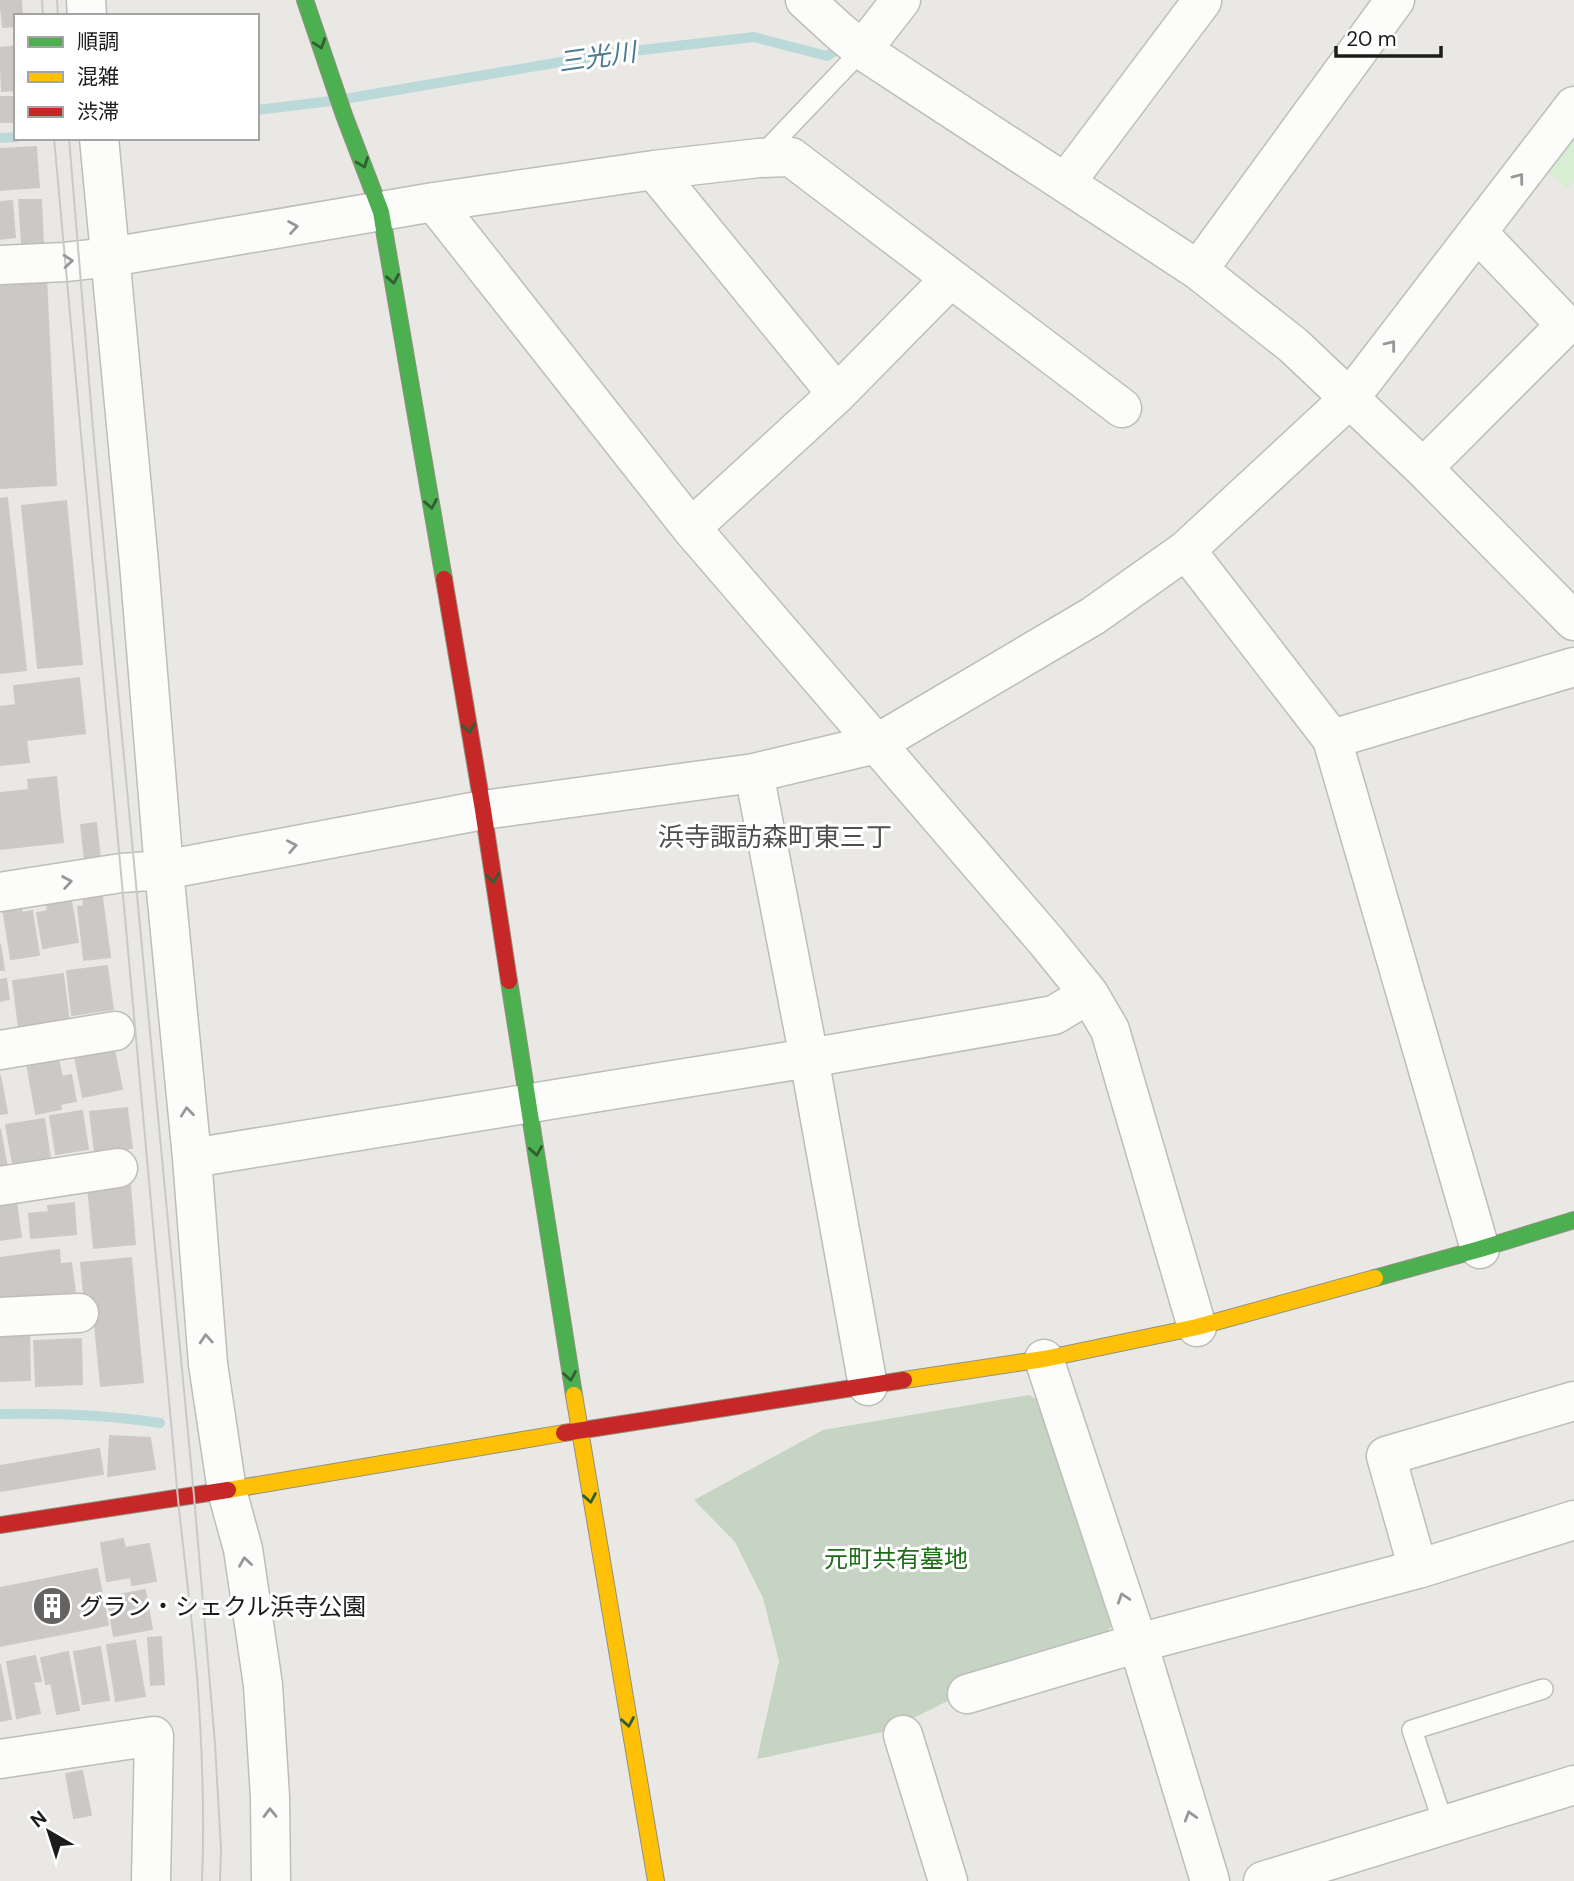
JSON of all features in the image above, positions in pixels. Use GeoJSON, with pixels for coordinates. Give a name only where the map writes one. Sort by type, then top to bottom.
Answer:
{"type":"FeatureCollection","features":[{"type":"Feature","properties":{"kind":"street"},"geometry":{"type":"LineString","coordinates":[[305,0],[344,115],[382,212],[483,810],[579,1430],[656,1881]]}},
{"type":"Feature","properties":{"kind":"street"},"geometry":{"type":"LineString","coordinates":[[805,0],[850,41],[1198,271],[1293,345],[1423,468],[1574,621]]}},
{"type":"Feature","properties":{"kind":"street"},"geometry":{"type":"LineString","coordinates":[[850,41],[901,0]]}},
{"type":"Feature","properties":{"kind":"street"},"geometry":{"type":"LineString","coordinates":[[1198,271],[1395,0]]}},
{"type":"Feature","properties":{"kind":"street"},"geometry":{"type":"LineString","coordinates":[[1066,182],[1202,1]]}},
{"type":"Feature","properties":{"kind":"street"},"geometry":{"type":"LineString","coordinates":[[0,892],[121,873],[164,870],[483,810],[754,773],[876,744],[1093,616],[1186,550],[1349,399],[1569,117]]}},
{"type":"Feature","properties":{"kind":"street"},"geometry":{"type":"LineString","coordinates":[[99,144],[192,1158],[208,1364],[227,1491],[243,1549],[263,1685],[270,1797],[271,1881]]}},
{"type":"Feature","properties":{"kind":"street"},"geometry":{"type":"LineString","coordinates":[[0,265],[111,257],[434,202],[654,170],[759,158],[791,158],[1122,408]]}},
{"type":"Feature","properties":{"kind":"street"},"geometry":{"type":"LineString","coordinates":[[654,170],[837,394]]}},
{"type":"Feature","properties":{"kind":"street"},"geometry":{"type":"LineString","coordinates":[[434,202],[691,528],[1038,931],[1089,994],[1110,1030],[1197,1327]]}},
{"type":"Feature","properties":{"kind":"street"},"geometry":{"type":"LineString","coordinates":[[1423,468],[1566,325],[1477,232]]}},
{"type":"Feature","properties":{"kind":"street"},"geometry":{"type":"LineString","coordinates":[[691,528],[837,394],[950,279]]}},
{"type":"Feature","properties":{"kind":"street"},"geometry":{"type":"LineString","coordinates":[[1186,550],[1332,738],[1480,1249]]}},
{"type":"Feature","properties":{"kind":"street"},"geometry":{"type":"LineString","coordinates":[[1332,738],[1574,667]]}},
{"type":"Feature","properties":{"kind":"street"},"geometry":{"type":"LineString","coordinates":[[754,773],[868,1386]]}},
{"type":"Feature","properties":{"kind":"street"},"geometry":{"type":"LineString","coordinates":[[192,1158],[809,1058],[1054,1015],[1089,994]]}},
{"type":"Feature","properties":{"kind":"street"},"geometry":{"type":"LineString","coordinates":[[0,1050],[115,1031]]}},
{"type":"Feature","properties":{"kind":"street"},"geometry":{"type":"LineString","coordinates":[[0,1186],[118,1168]]}},
{"type":"Feature","properties":{"kind":"street"},"geometry":{"type":"LineString","coordinates":[[0,1525],[227,1491],[579,1430],[1044,1359],[1197,1327],[1480,1249],[1574,1220]]}},
{"type":"Feature","properties":{"kind":"street"},"geometry":{"type":"LineString","coordinates":[[0,1317],[79,1313]]}},
{"type":"Feature","properties":{"kind":"street"},"geometry":{"type":"LineString","coordinates":[[1044,1359],[1138,1643],[1210,1881]]}},
{"type":"Feature","properties":{"kind":"street"},"geometry":{"type":"LineString","coordinates":[[1418,1569],[1386,1456],[1574,1401]]}},
{"type":"Feature","properties":{"kind":"street"},"geometry":{"type":"LineString","coordinates":[[967,1694],[1138,1643],[1418,1569],[1574,1520]]}},
{"type":"Feature","properties":{"kind":"street"},"geometry":{"type":"LineString","coordinates":[[903,1735],[948,1881]]}},
{"type":"Feature","properties":{"kind":"street"},"geometry":{"type":"LineString","coordinates":[[0,1759],[155,1736],[151,1881]]}},
{"type":"Feature","properties":{"kind":"street"},"geometry":{"type":"LineString","coordinates":[[1263,1881],[1574,1785]]}},
{"type":"Feature","properties":{"kind":"lane"},"geometry":{"type":"LineString","coordinates":[[759,158],[850,41]]}},
{"type":"Feature","properties":{"kind":"lane"},"geometry":{"type":"LineString","coordinates":[[1444,1825],[1412,1730],[1543,1689]]}},
{"type":"Feature","properties":{"kind":"green space"},"geometry":{"type":"Polygon","coordinates":[[[1574,137],[1574,182],[1567,189],[1544,168],[1574,137]]]}},
{"type":"Feature","properties":{"kind":"green space","name":"元町共有墓地"},"geometry":{"type":"Polygon","coordinates":[[[1029,1395],[1048,1406],[1113,1622],[1105,1637],[954,1698],[887,1731],[757,1759],[779,1661],[763,1598],[735,1542],[694,1500],[823,1430],[1029,1395]]]}},
{"type":"Feature","properties":{"kind":"building"},"geometry":{"type":"Polygon","coordinates":[[[0,0],[21,0],[22,14],[14,14],[14,26],[3,27],[0,0]]]}},
{"type":"Feature","properties":{"kind":"building"},"geometry":{"type":"Polygon","coordinates":[[[14,46],[14,90],[2,91],[0,48],[14,46]]]}},
{"type":"Feature","properties":{"kind":"building"},"geometry":{"type":"Polygon","coordinates":[[[0,97],[14,97],[14,122],[0,122],[0,97]]]}},
{"type":"Feature","properties":{"kind":"building"},"geometry":{"type":"Polygon","coordinates":[[[36,147],[39,187],[0,190],[0,149],[36,147]]]}},
{"type":"Feature","properties":{"kind":"building"},"geometry":{"type":"Polygon","coordinates":[[[19,200],[41,200],[43,243],[22,244],[19,200]]]}},
{"type":"Feature","properties":{"kind":"building"},"geometry":{"type":"Polygon","coordinates":[[[12,201],[15,237],[0,239],[0,202],[12,201]]]}},
{"type":"Feature","properties":{"kind":"building"},"geometry":{"type":"Polygon","coordinates":[[[46,276],[56,485],[0,488],[0,278],[46,276]]]}},
{"type":"Feature","properties":{"kind":"building"},"geometry":{"type":"Polygon","coordinates":[[[7,498],[26,670],[0,673],[0,499],[7,498]]]}},
{"type":"Feature","properties":{"kind":"building"},"geometry":{"type":"Polygon","coordinates":[[[66,501],[82,664],[38,668],[22,506],[66,501]]]}},
{"type":"Feature","properties":{"kind":"building"},"geometry":{"type":"Polygon","coordinates":[[[79,678],[85,733],[26,740],[29,762],[0,765],[0,707],[16,705],[14,686],[79,678]]]}},
{"type":"Feature","properties":{"kind":"building"},"geometry":{"type":"Polygon","coordinates":[[[56,777],[63,842],[0,849],[0,793],[29,790],[28,780],[56,777]]]}},
{"type":"Feature","properties":{"kind":"building"},"geometry":{"type":"Polygon","coordinates":[[[96,823],[100,858],[85,860],[81,825],[96,823]]]}},
{"type":"Feature","properties":{"kind":"building"},"geometry":{"type":"Polygon","coordinates":[[[101,890],[110,957],[84,960],[78,907],[84,906],[83,892],[101,890]]]}},
{"type":"Feature","properties":{"kind":"building"},"geometry":{"type":"Polygon","coordinates":[[[19,899],[22,913],[32,911],[39,955],[11,959],[2,902],[19,899]]]}},
{"type":"Feature","properties":{"kind":"building"},"geometry":{"type":"Polygon","coordinates":[[[71,901],[78,942],[43,948],[37,913],[48,911],[47,905],[71,901]]]}},
{"type":"Feature","properties":{"kind":"building"},"geometry":{"type":"Polygon","coordinates":[[[0,944],[4,970],[0,970],[0,944]]]}},
{"type":"Feature","properties":{"kind":"building"},"geometry":{"type":"Polygon","coordinates":[[[107,966],[113,1009],[72,1015],[67,971],[107,966]]]}},
{"type":"Feature","properties":{"kind":"building"},"geometry":{"type":"Polygon","coordinates":[[[63,974],[69,1022],[19,1028],[13,981],[63,974]]]}},
{"type":"Feature","properties":{"kind":"building"},"geometry":{"type":"Polygon","coordinates":[[[6,979],[9,999],[0,1001],[0,980],[6,979]]]}},
{"type":"Feature","properties":{"kind":"building"},"geometry":{"type":"Polygon","coordinates":[[[114,1049],[122,1089],[83,1097],[75,1057],[114,1049]]]}},
{"type":"Feature","properties":{"kind":"building"},"geometry":{"type":"Polygon","coordinates":[[[58,1058],[62,1077],[71,1075],[76,1101],[60,1104],[61,1109],[36,1114],[27,1064],[58,1058]]]}},
{"type":"Feature","properties":{"kind":"building"},"geometry":{"type":"Polygon","coordinates":[[[0,1075],[7,1113],[0,1114],[0,1075]]]}},
{"type":"Feature","properties":{"kind":"building"},"geometry":{"type":"Polygon","coordinates":[[[127,1108],[132,1148],[95,1153],[90,1112],[127,1108]]]}},
{"type":"Feature","properties":{"kind":"building"},"geometry":{"type":"Polygon","coordinates":[[[82,1111],[88,1149],[56,1154],[50,1116],[82,1111]]]}},
{"type":"Feature","properties":{"kind":"building"},"geometry":{"type":"Polygon","coordinates":[[[44,1119],[50,1158],[13,1164],[6,1125],[44,1119]]]}},
{"type":"Feature","properties":{"kind":"building"},"geometry":{"type":"Polygon","coordinates":[[[0,1129],[7,1167],[0,1168],[0,1129]]]}},
{"type":"Feature","properties":{"kind":"building"},"geometry":{"type":"Polygon","coordinates":[[[130,1185],[135,1244],[94,1248],[88,1188],[130,1185]]]}},
{"type":"Feature","properties":{"kind":"building"},"geometry":{"type":"Polygon","coordinates":[[[16,1202],[21,1237],[0,1240],[0,1204],[16,1202]]]}},
{"type":"Feature","properties":{"kind":"building"},"geometry":{"type":"Polygon","coordinates":[[[74,1203],[76,1234],[31,1238],[29,1214],[49,1212],[48,1206],[74,1203]]]}},
{"type":"Feature","properties":{"kind":"building"},"geometry":{"type":"Polygon","coordinates":[[[59,1250],[60,1264],[71,1263],[75,1292],[0,1300],[0,1258],[59,1250]]]}},
{"type":"Feature","properties":{"kind":"building"},"geometry":{"type":"Polygon","coordinates":[[[131,1258],[143,1382],[101,1386],[92,1295],[84,1296],[81,1263],[131,1258]]]}},
{"type":"Feature","properties":{"kind":"building"},"geometry":{"type":"Polygon","coordinates":[[[0,1328],[29,1328],[30,1380],[0,1381],[0,1328]]]}},
{"type":"Feature","properties":{"kind":"building"},"geometry":{"type":"Polygon","coordinates":[[[81,1339],[82,1384],[36,1386],[34,1341],[81,1339]]]}},
{"type":"Feature","properties":{"kind":"building"},"geometry":{"type":"Polygon","coordinates":[[[110,1436],[150,1438],[155,1469],[108,1476],[110,1436]]]}},
{"type":"Feature","properties":{"kind":"building"},"geometry":{"type":"Polygon","coordinates":[[[99,1449],[103,1474],[0,1491],[0,1466],[99,1449]]]}},
{"type":"Feature","properties":{"kind":"building"},"geometry":{"type":"Polygon","coordinates":[[[123,1539],[125,1548],[149,1544],[156,1581],[132,1585],[131,1577],[107,1581],[101,1543],[123,1539]]]}},
{"type":"Feature","properties":{"kind":"building","name":"グラン・シェクル浜寺公園"},"geometry":{"type":"Polygon","coordinates":[[[97,1569],[108,1625],[0,1646],[0,1588],[97,1569]]]}},
{"type":"Feature","properties":{"kind":"building"},"geometry":{"type":"Polygon","coordinates":[[[145,1590],[152,1629],[114,1636],[107,1597],[145,1590]]]}},
{"type":"Feature","properties":{"kind":"building"},"geometry":{"type":"Polygon","coordinates":[[[161,1637],[164,1684],[151,1685],[148,1638],[161,1637]]]}},
{"type":"Feature","properties":{"kind":"building"},"geometry":{"type":"Polygon","coordinates":[[[135,1641],[145,1696],[116,1701],[107,1645],[135,1641]]]}},
{"type":"Feature","properties":{"kind":"building"},"geometry":{"type":"Polygon","coordinates":[[[100,1647],[109,1700],[83,1704],[74,1652],[100,1647]]]}},
{"type":"Feature","properties":{"kind":"building"},"geometry":{"type":"Polygon","coordinates":[[[68,1652],[79,1710],[57,1714],[51,1683],[46,1684],[41,1658],[68,1652]]]}},
{"type":"Feature","properties":{"kind":"building"},"geometry":{"type":"Polygon","coordinates":[[[35,1656],[41,1681],[33,1682],[40,1713],[17,1718],[7,1662],[35,1656]]]}},
{"type":"Feature","properties":{"kind":"building"},"geometry":{"type":"Polygon","coordinates":[[[0,1664],[11,1719],[0,1721],[0,1664]]]}},
{"type":"Feature","properties":{"kind":"building"},"geometry":{"type":"Polygon","coordinates":[[[82,1771],[91,1815],[74,1818],[66,1774],[82,1771]]]}},
{"type":"Feature","properties":{"kind":"waterway","name":"三光川"},"geometry":{"type":"LineString","coordinates":[[350,98],[607,54],[754,37],[827,56],[841,47]]}},
{"type":"Feature","properties":{"kind":"waterway","name":"三光川"},"geometry":{"type":"LineString","coordinates":[[259,110],[331,101]]}},
{"type":"Feature","properties":{"kind":"waterway","name":"三光川"},"geometry":{"type":"LineString","coordinates":[[0,138],[14,137]]}},
{"type":"Feature","properties":{"kind":"waterway"},"geometry":{"type":"LineString","coordinates":[[0,1414],[80,1415],[160,1423]]}},
{"type":"Feature","properties":{"kind":"tram line"},"geometry":{"type":"LineString","coordinates":[[42,0],[43,14]]}},
{"type":"Feature","properties":{"kind":"tram line"},"geometry":{"type":"LineString","coordinates":[[57,0],[58,14]]}},
{"type":"Feature","properties":{"kind":"tram line"},"geometry":{"type":"LineString","coordinates":[[54,140],[178,1499],[197,1676],[202,1778],[202,1881]]}},
{"type":"Feature","properties":{"kind":"tram line"},"geometry":{"type":"LineString","coordinates":[[69,140],[94,441],[194,1496],[215,1744],[221,1849],[220,1881]]}},
{"type":"Feature","properties":{"kind":"traffic: fast"},"geometry":{"type":"LineString","coordinates":[[305,0],[381,212],[444,579]]}},
{"type":"Feature","properties":{"kind":"traffic: fast"},"geometry":{"type":"LineString","coordinates":[[509,981],[574,1395]]}},
{"type":"Feature","properties":{"kind":"traffic: fast"},"geometry":{"type":"LineString","coordinates":[[1375,1278],[1574,1220]]}},
{"type":"Feature","properties":{"kind":"traffic: slow"},"geometry":{"type":"LineString","coordinates":[[904,1380],[1044,1359],[1197,1327],[1375,1278]]}},
{"type":"Feature","properties":{"kind":"traffic: slow"},"geometry":{"type":"LineString","coordinates":[[574,1395],[656,1881]]}},
{"type":"Feature","properties":{"kind":"traffic: slow"},"geometry":{"type":"LineString","coordinates":[[228,1490],[564,1433]]}},
{"type":"Feature","properties":{"kind":"traffic: jam"},"geometry":{"type":"LineString","coordinates":[[444,579],[509,981]]}},
{"type":"Feature","properties":{"kind":"traffic: jam"},"geometry":{"type":"LineString","coordinates":[[564,1433],[904,1380]]}},
{"type":"Feature","properties":{"kind":"traffic: jam"},"geometry":{"type":"LineString","coordinates":[[0,1525],[228,1490]]}},
{"type":"Feature","properties":{"kind":"place","name":"グラン・シェクル浜寺公園"},"geometry":{"type":"Point","coordinates":[52,1606]}},
{"type":"Feature","properties":{"kind":"district","name":"浜寺諏訪森町東三丁"},"geometry":{"type":"Point","coordinates":[775,837]}}]}
